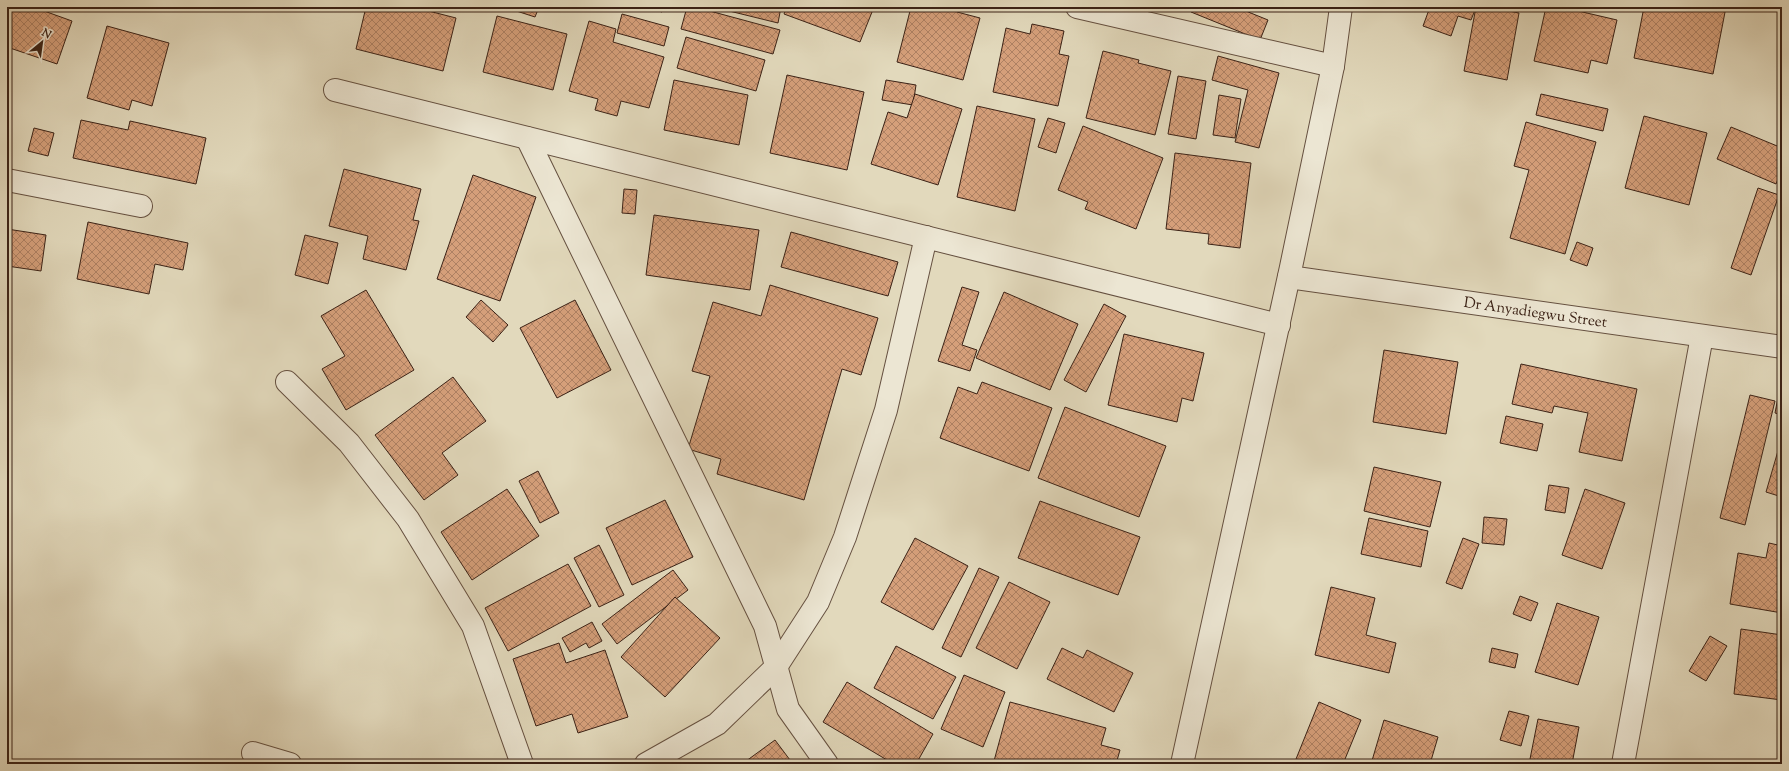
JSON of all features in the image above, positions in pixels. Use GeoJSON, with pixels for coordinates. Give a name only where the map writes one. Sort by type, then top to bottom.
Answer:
{"type":"FeatureCollection","features":[{"type":"Feature","properties":{"kind":"street"},"geometry":{"type":"LineString","coordinates":[[1076,7],[1333,66]]}},
{"type":"Feature","properties":{"kind":"street"},"geometry":{"type":"LineString","coordinates":[[1182,764],[1279,325],[1333,66],[1341,7]]}},
{"type":"Feature","properties":{"kind":"street"},"geometry":{"type":"LineString","coordinates":[[335,90],[1279,325]]}},
{"type":"Feature","properties":{"kind":"street"},"geometry":{"type":"LineString","coordinates":[[527,138],[765,626],[788,709],[828,764]]}},
{"type":"Feature","properties":{"kind":"street"},"geometry":{"type":"LineString","coordinates":[[7,180],[141,206]]}},
{"type":"Feature","properties":{"kind":"street"},"geometry":{"type":"LineString","coordinates":[[646,764],[717,724],[776,667],[818,602],[845,537],[886,410],[926,237]]}},
{"type":"Feature","properties":{"kind":"street","name":"Dr Anyadiegwu Street"},"geometry":{"type":"LineString","coordinates":[[1289,277],[1782,347]]}},
{"type":"Feature","properties":{"kind":"street"},"geometry":{"type":"LineString","coordinates":[[1623,764],[1702,336]]}},
{"type":"Feature","properties":{"kind":"street"},"geometry":{"type":"LineString","coordinates":[[287,382],[349,443],[408,519],[473,626],[522,764]]}},
{"type":"Feature","properties":{"kind":"street"},"geometry":{"type":"LineString","coordinates":[[253,753],[290,764]]}},
{"type":"Feature","properties":{"kind":"building"},"geometry":{"type":"Polygon","coordinates":[[[7,7],[33,7],[72,21],[57,64],[7,47],[7,7]]]}},
{"type":"Feature","properties":{"kind":"building"},"geometry":{"type":"Polygon","coordinates":[[[366,7],[413,7],[456,18],[443,71],[356,49],[366,7]]]}},
{"type":"Feature","properties":{"kind":"building"},"geometry":{"type":"Polygon","coordinates":[[[504,7],[539,7],[535,17],[504,7]]]}},
{"type":"Feature","properties":{"kind":"building"},"geometry":{"type":"Polygon","coordinates":[[[646,7],[664,7],[662,12],[646,7]]]}},
{"type":"Feature","properties":{"kind":"building"},"geometry":{"type":"Polygon","coordinates":[[[687,7],[695,7],[780,30],[773,54],[681,29],[687,7]]]}},
{"type":"Feature","properties":{"kind":"building"},"geometry":{"type":"Polygon","coordinates":[[[713,7],[781,7],[778,23],[713,7]]]}},
{"type":"Feature","properties":{"kind":"building"},"geometry":{"type":"Polygon","coordinates":[[[787,7],[874,7],[860,42],[784,14],[787,7]]]}},
{"type":"Feature","properties":{"kind":"building"},"geometry":{"type":"Polygon","coordinates":[[[911,7],[958,7],[957,12],[980,18],[963,80],[897,62],[911,7]]]}},
{"type":"Feature","properties":{"kind":"building"},"geometry":{"type":"Polygon","coordinates":[[[1192,7],[1236,7],[1268,20],[1260,40],[1191,12],[1192,7]]]}},
{"type":"Feature","properties":{"kind":"building"},"geometry":{"type":"Polygon","coordinates":[[[1430,7],[1466,7],[1475,10],[1471,20],[1458,16],[1451,36],[1423,26],[1430,7]]]}},
{"type":"Feature","properties":{"kind":"building"},"geometry":{"type":"Polygon","coordinates":[[[1476,7],[1488,7],[1519,13],[1507,80],[1464,71],[1476,7]]]}},
{"type":"Feature","properties":{"kind":"building"},"geometry":{"type":"Polygon","coordinates":[[[1546,7],[1561,7],[1617,20],[1607,64],[1591,60],[1588,73],[1534,61],[1546,7]]]}},
{"type":"Feature","properties":{"kind":"building"},"geometry":{"type":"Polygon","coordinates":[[[1644,7],[1726,7],[1713,74],[1634,58],[1644,7]]]}},
{"type":"Feature","properties":{"kind":"building"},"geometry":{"type":"Polygon","coordinates":[[[622,14],[669,27],[664,46],[617,33],[622,14]]]}},
{"type":"Feature","properties":{"kind":"building"},"geometry":{"type":"Polygon","coordinates":[[[497,16],[567,34],[553,90],[483,72],[497,16]]]}},
{"type":"Feature","properties":{"kind":"building"},"geometry":{"type":"Polygon","coordinates":[[[589,21],[616,29],[613,42],[664,57],[649,108],[621,101],[617,116],[595,110],[598,99],[569,91],[589,21]]]}},
{"type":"Feature","properties":{"kind":"building"},"geometry":{"type":"Polygon","coordinates":[[[1032,24],[1064,31],[1059,54],[1069,56],[1058,106],[993,92],[1006,28],[1030,34],[1032,24]]]}},
{"type":"Feature","properties":{"kind":"building"},"geometry":{"type":"Polygon","coordinates":[[[107,26],[169,43],[152,106],[132,100],[129,110],[87,98],[107,26]]]}},
{"type":"Feature","properties":{"kind":"building"},"geometry":{"type":"Polygon","coordinates":[[[686,37],[765,60],[756,91],[677,68],[686,37]]]}},
{"type":"Feature","properties":{"kind":"building"},"geometry":{"type":"Polygon","coordinates":[[[1103,51],[1139,60],[1138,63],[1171,71],[1155,135],[1086,118],[1103,51]]]}},
{"type":"Feature","properties":{"kind":"building"},"geometry":{"type":"Polygon","coordinates":[[[1218,56],[1279,73],[1259,148],[1235,142],[1248,90],[1212,80],[1218,56]]]}},
{"type":"Feature","properties":{"kind":"building"},"geometry":{"type":"Polygon","coordinates":[[[787,75],[864,92],[847,170],[770,153],[787,75]]]}},
{"type":"Feature","properties":{"kind":"building"},"geometry":{"type":"Polygon","coordinates":[[[1178,76],[1206,81],[1196,139],[1168,134],[1178,76]]]}},
{"type":"Feature","properties":{"kind":"building"},"geometry":{"type":"Polygon","coordinates":[[[674,80],[748,95],[739,145],[664,130],[674,80]]]}},
{"type":"Feature","properties":{"kind":"building"},"geometry":{"type":"Polygon","coordinates":[[[886,80],[916,85],[913,105],[882,100],[886,80]]]}},
{"type":"Feature","properties":{"kind":"building"},"geometry":{"type":"Polygon","coordinates":[[[915,94],[962,109],[938,185],[871,164],[888,112],[907,118],[915,94]]]}},
{"type":"Feature","properties":{"kind":"building"},"geometry":{"type":"Polygon","coordinates":[[[1541,94],[1608,109],[1603,131],[1536,115],[1541,94]]]}},
{"type":"Feature","properties":{"kind":"building"},"geometry":{"type":"Polygon","coordinates":[[[1219,95],[1241,99],[1235,138],[1213,135],[1219,95]]]}},
{"type":"Feature","properties":{"kind":"building"},"geometry":{"type":"Polygon","coordinates":[[[977,106],[1035,119],[1015,211],[957,197],[977,106]]]}},
{"type":"Feature","properties":{"kind":"building"},"geometry":{"type":"Polygon","coordinates":[[[1644,116],[1707,133],[1689,205],[1625,188],[1644,116]]]}},
{"type":"Feature","properties":{"kind":"building"},"geometry":{"type":"Polygon","coordinates":[[[1048,118],[1065,123],[1056,153],[1038,147],[1048,118]]]}},
{"type":"Feature","properties":{"kind":"building"},"geometry":{"type":"Polygon","coordinates":[[[81,120],[128,130],[130,121],[206,138],[196,184],[73,158],[81,120]]]}},
{"type":"Feature","properties":{"kind":"building"},"geometry":{"type":"Polygon","coordinates":[[[1526,122],[1596,142],[1565,254],[1510,238],[1529,170],[1514,166],[1526,122]]]}},
{"type":"Feature","properties":{"kind":"building"},"geometry":{"type":"Polygon","coordinates":[[[1083,126],[1163,158],[1136,229],[1085,209],[1088,202],[1058,190],[1083,126]]]}},
{"type":"Feature","properties":{"kind":"building"},"geometry":{"type":"Polygon","coordinates":[[[1731,127],[1782,148],[1782,169],[1776,184],[1717,159],[1731,127]]]}},
{"type":"Feature","properties":{"kind":"building"},"geometry":{"type":"Polygon","coordinates":[[[34,128],[54,133],[48,156],[28,151],[34,128]]]}},
{"type":"Feature","properties":{"kind":"building"},"geometry":{"type":"Polygon","coordinates":[[[1175,153],[1251,163],[1240,248],[1208,244],[1209,234],[1166,229],[1175,153]]]}},
{"type":"Feature","properties":{"kind":"building"},"geometry":{"type":"Polygon","coordinates":[[[344,169],[421,189],[413,220],[419,221],[406,270],[363,259],[368,236],[329,226],[344,169]]]}},
{"type":"Feature","properties":{"kind":"building"},"geometry":{"type":"Polygon","coordinates":[[[473,175],[536,197],[500,301],[437,279],[473,175]]]}},
{"type":"Feature","properties":{"kind":"building"},"geometry":{"type":"Polygon","coordinates":[[[1758,188],[1779,195],[1751,275],[1731,268],[1758,188]]]}},
{"type":"Feature","properties":{"kind":"building"},"geometry":{"type":"Polygon","coordinates":[[[624,189],[637,190],[635,214],[622,213],[624,189]]]}},
{"type":"Feature","properties":{"kind":"building"},"geometry":{"type":"Polygon","coordinates":[[[654,215],[759,230],[750,290],[646,275],[654,215]]]}},
{"type":"Feature","properties":{"kind":"building"},"geometry":{"type":"Polygon","coordinates":[[[88,222],[188,243],[183,270],[155,264],[149,294],[77,279],[88,222]]]}},
{"type":"Feature","properties":{"kind":"building"},"geometry":{"type":"Polygon","coordinates":[[[7,229],[46,235],[41,271],[7,266],[7,229]]]}},
{"type":"Feature","properties":{"kind":"building"},"geometry":{"type":"Polygon","coordinates":[[[791,232],[898,262],[888,296],[781,267],[791,232]]]}},
{"type":"Feature","properties":{"kind":"building"},"geometry":{"type":"Polygon","coordinates":[[[305,235],[338,243],[328,284],[295,275],[305,235]]]}},
{"type":"Feature","properties":{"kind":"building"},"geometry":{"type":"Polygon","coordinates":[[[1577,242],[1593,248],[1587,266],[1570,260],[1577,242]]]}},
{"type":"Feature","properties":{"kind":"building"},"geometry":{"type":"Polygon","coordinates":[[[770,285],[878,318],[861,375],[842,369],[804,500],[717,474],[721,459],[688,449],[710,376],[692,371],[713,302],[761,316],[770,285]]]}},
{"type":"Feature","properties":{"kind":"building"},"geometry":{"type":"Polygon","coordinates":[[[962,287],[979,292],[962,345],[977,350],[970,371],[938,361],[962,287]]]}},
{"type":"Feature","properties":{"kind":"building"},"geometry":{"type":"Polygon","coordinates":[[[366,290],[414,370],[346,410],[322,369],[345,356],[321,316],[366,290]]]}},
{"type":"Feature","properties":{"kind":"building"},"geometry":{"type":"Polygon","coordinates":[[[1004,292],[1078,324],[1050,390],[976,358],[1004,292]]]}},
{"type":"Feature","properties":{"kind":"building"},"geometry":{"type":"Polygon","coordinates":[[[481,300],[508,325],[493,342],[466,317],[481,300]]]}},
{"type":"Feature","properties":{"kind":"building"},"geometry":{"type":"Polygon","coordinates":[[[575,300],[611,370],[557,398],[520,328],[575,300]]]}},
{"type":"Feature","properties":{"kind":"building"},"geometry":{"type":"Polygon","coordinates":[[[1104,304],[1126,316],[1086,392],[1064,380],[1104,304]]]}},
{"type":"Feature","properties":{"kind":"building"},"geometry":{"type":"Polygon","coordinates":[[[1124,334],[1204,353],[1193,401],[1182,398],[1177,422],[1108,405],[1124,334]]]}},
{"type":"Feature","properties":{"kind":"building"},"geometry":{"type":"Polygon","coordinates":[[[1384,350],[1458,362],[1446,434],[1373,422],[1384,350]]]}},
{"type":"Feature","properties":{"kind":"building"},"geometry":{"type":"Polygon","coordinates":[[[1521,364],[1637,389],[1622,461],[1579,452],[1588,413],[1554,406],[1552,413],[1512,404],[1521,364]]]}},
{"type":"Feature","properties":{"kind":"building"},"geometry":{"type":"Polygon","coordinates":[[[453,377],[486,421],[442,453],[458,475],[424,500],[375,435],[453,377]]]}},
{"type":"Feature","properties":{"kind":"building"},"geometry":{"type":"Polygon","coordinates":[[[982,382],[1052,408],[1029,471],[940,438],[958,387],[977,394],[982,382]]]}},
{"type":"Feature","properties":{"kind":"building"},"geometry":{"type":"Polygon","coordinates":[[[1780,387],[1782,388],[1782,415],[1775,413],[1780,387]]]}},
{"type":"Feature","properties":{"kind":"building"},"geometry":{"type":"Polygon","coordinates":[[[1750,395],[1775,401],[1745,525],[1720,518],[1750,395]]]}},
{"type":"Feature","properties":{"kind":"building"},"geometry":{"type":"Polygon","coordinates":[[[1065,407],[1166,446],[1139,517],[1038,478],[1065,407]]]}},
{"type":"Feature","properties":{"kind":"building"},"geometry":{"type":"Polygon","coordinates":[[[1506,416],[1543,424],[1537,451],[1500,443],[1506,416]]]}},
{"type":"Feature","properties":{"kind":"building"},"geometry":{"type":"Polygon","coordinates":[[[1782,437],[1782,497],[1766,492],[1782,437]]]}},
{"type":"Feature","properties":{"kind":"building"},"geometry":{"type":"Polygon","coordinates":[[[1374,467],[1441,482],[1430,527],[1364,511],[1374,467]]]}},
{"type":"Feature","properties":{"kind":"building"},"geometry":{"type":"Polygon","coordinates":[[[538,471],[559,513],[540,523],[519,481],[538,471]]]}},
{"type":"Feature","properties":{"kind":"building"},"geometry":{"type":"Polygon","coordinates":[[[1549,485],[1569,488],[1565,513],[1545,510],[1549,485]]]}},
{"type":"Feature","properties":{"kind":"building"},"geometry":{"type":"Polygon","coordinates":[[[507,489],[539,536],[472,580],[441,532],[507,489]]]}},
{"type":"Feature","properties":{"kind":"building"},"geometry":{"type":"Polygon","coordinates":[[[1585,489],[1625,503],[1602,569],[1562,555],[1585,489]]]}},
{"type":"Feature","properties":{"kind":"building"},"geometry":{"type":"Polygon","coordinates":[[[665,500],[693,557],[632,585],[606,528],[665,500]]]}},
{"type":"Feature","properties":{"kind":"building"},"geometry":{"type":"Polygon","coordinates":[[[1040,501],[1140,537],[1118,595],[1018,558],[1040,501]]]}},
{"type":"Feature","properties":{"kind":"building"},"geometry":{"type":"Polygon","coordinates":[[[1484,517],[1507,519],[1504,545],[1482,543],[1484,517]]]}},
{"type":"Feature","properties":{"kind":"building"},"geometry":{"type":"Polygon","coordinates":[[[1369,518],[1428,531],[1421,567],[1361,554],[1369,518]]]}},
{"type":"Feature","properties":{"kind":"building"},"geometry":{"type":"Polygon","coordinates":[[[915,538],[968,566],[933,630],[881,602],[915,538]]]}},
{"type":"Feature","properties":{"kind":"building"},"geometry":{"type":"Polygon","coordinates":[[[1463,538],[1479,544],[1462,589],[1446,583],[1463,538]]]}},
{"type":"Feature","properties":{"kind":"building"},"geometry":{"type":"Polygon","coordinates":[[[1769,543],[1782,546],[1782,613],[1730,604],[1738,553],[1766,558],[1769,543]]]}},
{"type":"Feature","properties":{"kind":"building"},"geometry":{"type":"Polygon","coordinates":[[[599,545],[624,595],[599,607],[574,558],[599,545]]]}},
{"type":"Feature","properties":{"kind":"building"},"geometry":{"type":"Polygon","coordinates":[[[568,564],[591,606],[508,651],[485,608],[568,564]]]}},
{"type":"Feature","properties":{"kind":"building"},"geometry":{"type":"Polygon","coordinates":[[[979,568],[999,577],[961,657],[942,648],[979,568]]]}},
{"type":"Feature","properties":{"kind":"building"},"geometry":{"type":"Polygon","coordinates":[[[673,570],[688,590],[617,644],[602,624],[673,570]]]}},
{"type":"Feature","properties":{"kind":"building"},"geometry":{"type":"Polygon","coordinates":[[[1009,582],[1050,602],[1017,669],[976,648],[1009,582]]]}},
{"type":"Feature","properties":{"kind":"building"},"geometry":{"type":"Polygon","coordinates":[[[1331,587],[1375,598],[1366,635],[1396,643],[1389,673],[1315,655],[1331,587]]]}},
{"type":"Feature","properties":{"kind":"building"},"geometry":{"type":"Polygon","coordinates":[[[1520,596],[1538,603],[1531,621],[1513,614],[1520,596]]]}},
{"type":"Feature","properties":{"kind":"building"},"geometry":{"type":"Polygon","coordinates":[[[675,597],[720,638],[665,697],[621,657],[675,597]]]}},
{"type":"Feature","properties":{"kind":"building"},"geometry":{"type":"Polygon","coordinates":[[[1557,603],[1599,617],[1578,685],[1535,672],[1557,603]]]}},
{"type":"Feature","properties":{"kind":"building"},"geometry":{"type":"Polygon","coordinates":[[[592,622],[602,641],[589,648],[586,643],[570,652],[562,638],[592,622]]]}},
{"type":"Feature","properties":{"kind":"building"},"geometry":{"type":"Polygon","coordinates":[[[1741,629],[1782,635],[1782,700],[1734,694],[1741,629]]]}},
{"type":"Feature","properties":{"kind":"building"},"geometry":{"type":"Polygon","coordinates":[[[1710,636],[1727,646],[1706,681],[1689,671],[1710,636]]]}},
{"type":"Feature","properties":{"kind":"building"},"geometry":{"type":"Polygon","coordinates":[[[559,643],[566,663],[605,650],[628,717],[578,733],[572,714],[536,726],[513,659],[559,643]]]}},
{"type":"Feature","properties":{"kind":"building"},"geometry":{"type":"Polygon","coordinates":[[[896,646],[956,677],[933,719],[874,688],[896,646]]]}},
{"type":"Feature","properties":{"kind":"building"},"geometry":{"type":"Polygon","coordinates":[[[1062,648],[1083,658],[1087,650],[1133,673],[1114,712],[1047,679],[1062,648]]]}},
{"type":"Feature","properties":{"kind":"building"},"geometry":{"type":"Polygon","coordinates":[[[1492,648],[1518,654],[1515,668],[1489,662],[1492,648]]]}},
{"type":"Feature","properties":{"kind":"building"},"geometry":{"type":"Polygon","coordinates":[[[964,675],[1005,692],[983,747],[941,729],[964,675]]]}},
{"type":"Feature","properties":{"kind":"building"},"geometry":{"type":"Polygon","coordinates":[[[847,682],[933,734],[916,764],[884,764],[887,760],[823,722],[847,682]]]}},
{"type":"Feature","properties":{"kind":"building"},"geometry":{"type":"Polygon","coordinates":[[[1010,702],[1106,728],[1101,745],[1120,750],[1116,764],[1005,764],[994,761],[1010,702]]]}},
{"type":"Feature","properties":{"kind":"building"},"geometry":{"type":"Polygon","coordinates":[[[1319,702],[1361,720],[1343,764],[1294,764],[1319,702]]]}},
{"type":"Feature","properties":{"kind":"building"},"geometry":{"type":"Polygon","coordinates":[[[1509,711],[1529,716],[1521,746],[1500,740],[1509,711]]]}},
{"type":"Feature","properties":{"kind":"building"},"geometry":{"type":"Polygon","coordinates":[[[1538,719],[1579,727],[1572,764],[1529,764],[1538,719]]]}},
{"type":"Feature","properties":{"kind":"building"},"geometry":{"type":"Polygon","coordinates":[[[1384,720],[1438,737],[1430,764],[1371,764],[1384,720]]]}},
{"type":"Feature","properties":{"kind":"building"},"geometry":{"type":"Polygon","coordinates":[[[775,740],[793,764],[742,764],[775,740]]]}}]}
